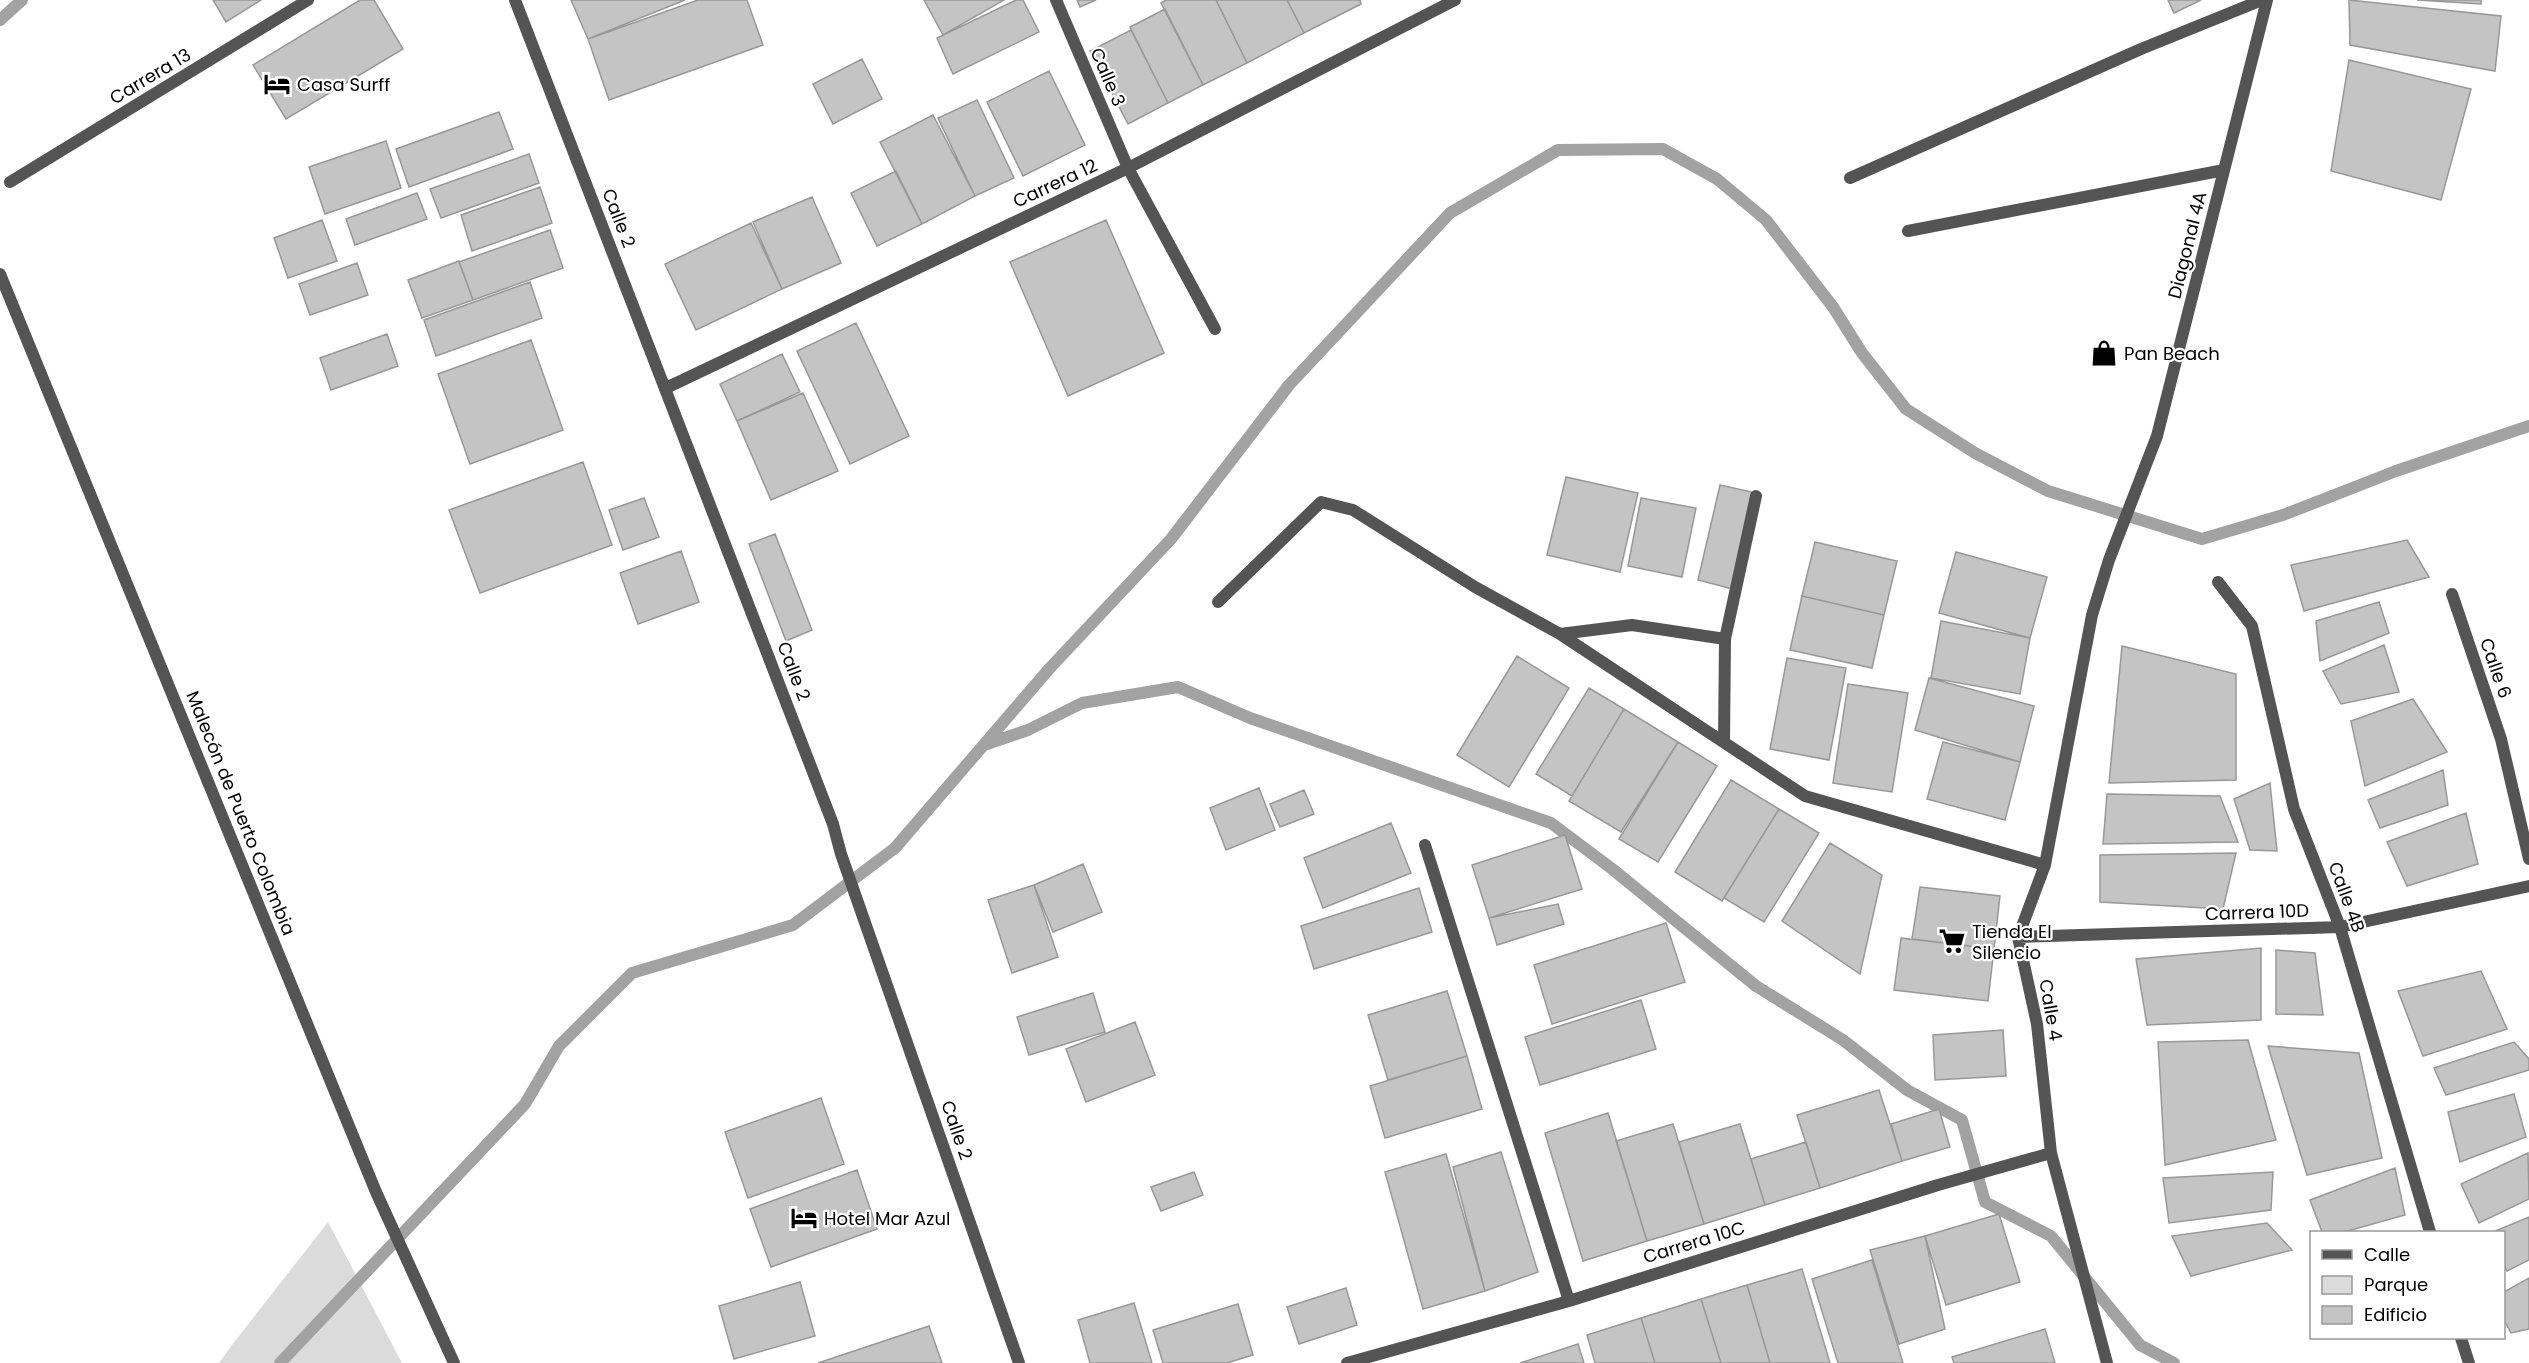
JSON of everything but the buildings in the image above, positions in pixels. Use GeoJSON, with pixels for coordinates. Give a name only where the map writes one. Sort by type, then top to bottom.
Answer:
{"type":"FeatureCollection","features":[{"type":"Feature","properties":{"kind":"street","name":"Carrera 13"},"geometry":{"type":"LineString","coordinates":[[10,182],[308,0]]}},
{"type":"Feature","properties":{"kind":"street","name":"Calle 2"},"geometry":{"type":"LineString","coordinates":[[515,0],[833,824],[841,854],[1019,1363]]}},
{"type":"Feature","properties":{"kind":"street","name":"Calle 3"},"geometry":{"type":"LineString","coordinates":[[1056,0],[1128,168],[1215,329]]}},
{"type":"Feature","properties":{"kind":"street","name":"Carrera 12"},"geometry":{"type":"LineString","coordinates":[[666,388],[1128,168],[1453,0]]}},
{"type":"Feature","properties":{"kind":"street"},"geometry":{"type":"LineString","coordinates":[[1850,178],[2141,49],[2262,0]]}},
{"type":"Feature","properties":{"kind":"street","name":"Diagonal 4A"},"geometry":{"type":"LineString","coordinates":[[2045,865],[2092,615],[2109,560],[2157,436],[2267,0]]}},
{"type":"Feature","properties":{"kind":"street"},"geometry":{"type":"LineString","coordinates":[[1908,231],[2224,170]]}},
{"type":"Feature","properties":{"kind":"street","name":"Malecón de Puerto Colombia"},"geometry":{"type":"LineString","coordinates":[[0,274],[376,1192],[454,1363]]}},
{"type":"Feature","properties":{"kind":"street"},"geometry":{"type":"LineString","coordinates":[[1724,741],[1725,639],[1756,496]]}},
{"type":"Feature","properties":{"kind":"street"},"geometry":{"type":"LineString","coordinates":[[1218,602],[1321,502],[1353,510],[1475,587],[1560,634],[1805,796],[2045,865],[2018,937]]}},
{"type":"Feature","properties":{"kind":"street","name":"Calle 4B"},"geometry":{"type":"LineString","coordinates":[[2218,582],[2252,626],[2294,809],[2340,927],[2429,1231]]}},
{"type":"Feature","properties":{"kind":"street","name":"Calle 6"},"geometry":{"type":"LineString","coordinates":[[2452,594],[2501,739],[2529,859]]}},
{"type":"Feature","properties":{"kind":"street"},"geometry":{"type":"LineString","coordinates":[[1560,634],[1632,625],[1725,639]]}},
{"type":"Feature","properties":{"kind":"street"},"geometry":{"type":"LineString","coordinates":[[1425,845],[1569,1301]]}},
{"type":"Feature","properties":{"kind":"street","name":"Carrera 10D"},"geometry":{"type":"LineString","coordinates":[[2018,937],[2340,927],[2529,886]]}},
{"type":"Feature","properties":{"kind":"street","name":"Calle 4"},"geometry":{"type":"LineString","coordinates":[[2018,937],[2037,1024],[2051,1153],[2107,1363]]}},
{"type":"Feature","properties":{"kind":"street","name":"Carrera 10C"},"geometry":{"type":"LineString","coordinates":[[1347,1363],[1569,1301],[1938,1185],[2051,1153]]}},
{"type":"Feature","properties":{"kind":"street"},"geometry":{"type":"LineString","coordinates":[[2461,1339],[2469,1363]]}},
{"type":"Feature","properties":{"kind":"green space"},"geometry":{"type":"Polygon","coordinates":[[[328,1222],[402,1363],[219,1363],[232,1345],[328,1222]]]}},
{"type":"Feature","properties":{"kind":"waterway"},"geometry":{"type":"LineString","coordinates":[[0,20],[22,0]]}},
{"type":"Feature","properties":{"kind":"waterway"},"geometry":{"type":"LineString","coordinates":[[280,1363],[525,1104],[559,1046],[632,973],[793,925],[895,848],[1049,669],[1171,539],[1289,385],[1450,213],[1558,150],[1663,149],[1717,179],[1766,220],[1833,307],[1862,353],[1906,409],[1975,453],[2048,491],[2202,539],[2283,515],[2396,471],[2529,426]]}},
{"type":"Feature","properties":{"kind":"waterway"},"geometry":{"type":"LineString","coordinates":[[987,744],[1028,730],[1082,703],[1178,687],[1250,718],[1551,823],[1611,868],[1756,986],[1843,1040],[1907,1090],[1962,1120],[1985,1202],[2051,1236],[2140,1345],[2174,1363]]}},
{"type":"Feature","properties":{"kind":"place","name":"Casa Surff"},"geometry":{"type":"Point","coordinates":[277,84]}},
{"type":"Feature","properties":{"kind":"place","name":"Pan Beach"},"geometry":{"type":"Point","coordinates":[2104,353]}},
{"type":"Feature","properties":{"kind":"place","name":"Tienda El Silencio"},"geometry":{"type":"Point","coordinates":[1952,941]}},
{"type":"Feature","properties":{"kind":"place","name":"Hotel Mar Azul"},"geometry":{"type":"Point","coordinates":[804,1218]}}]}
